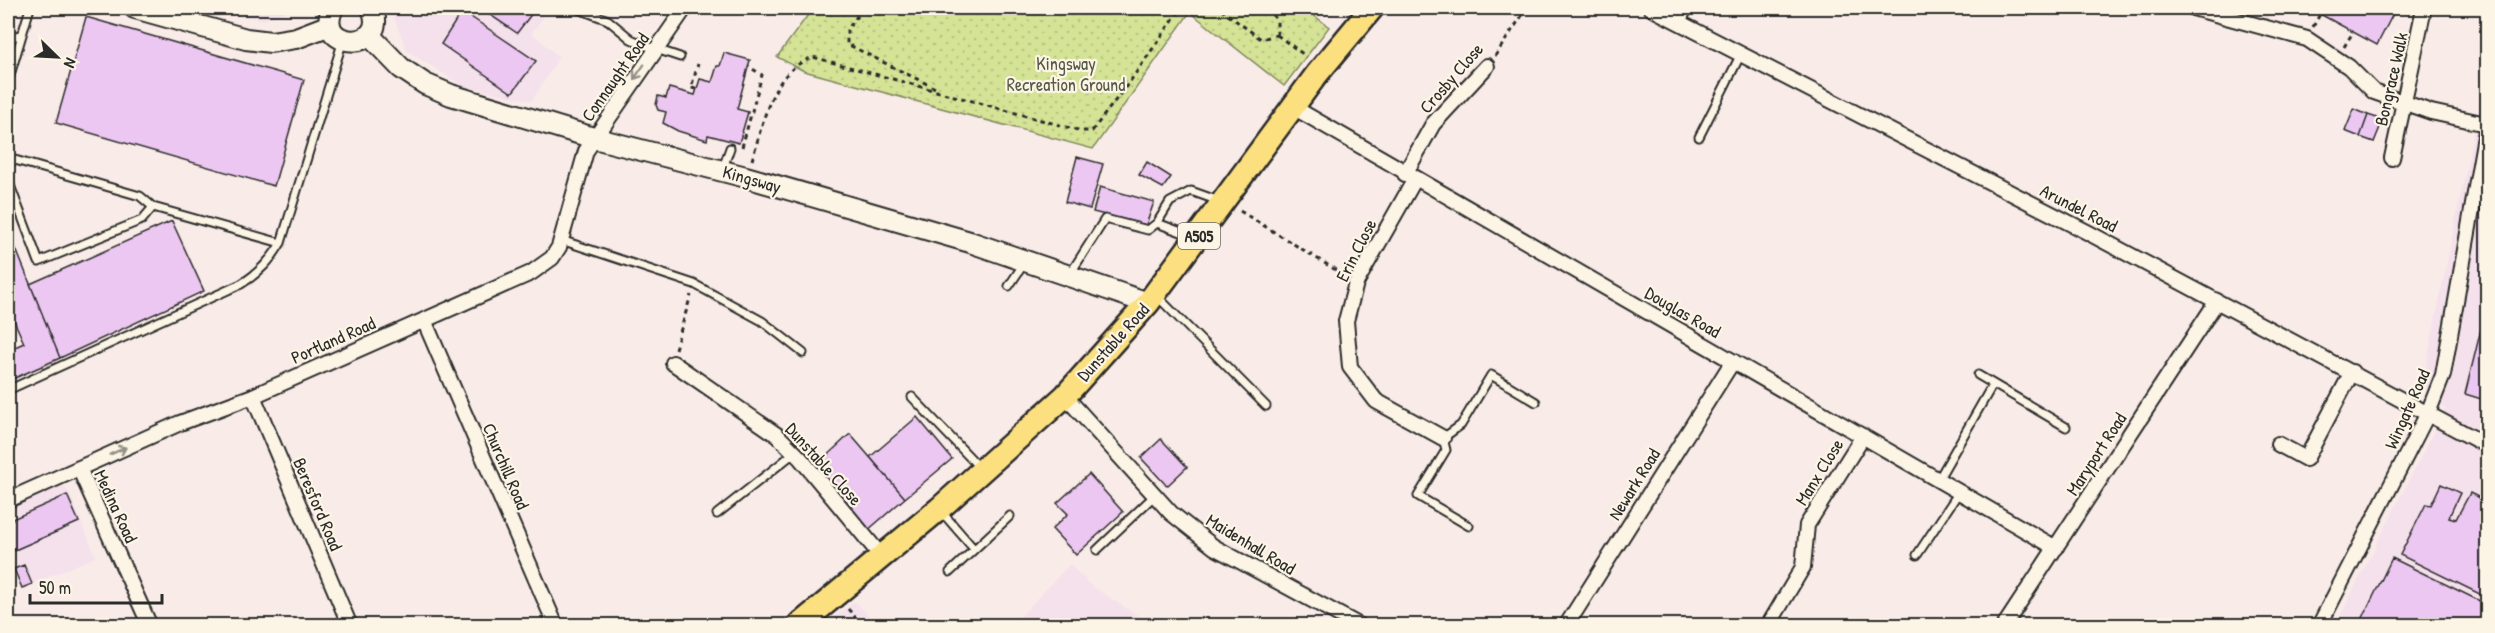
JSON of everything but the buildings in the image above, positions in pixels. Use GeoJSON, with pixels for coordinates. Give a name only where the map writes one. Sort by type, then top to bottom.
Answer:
{"type":"FeatureCollection","features":[{"type":"Feature","properties":{"kind":"main road","name":"Dunstable Road"},"geometry":{"type":"LineString","coordinates":[[798,626],[939,509],[1065,396],[1152,299],[1293,107],[1372,8]]}},
{"type":"Feature","properties":{"kind":"street"},"geometry":{"type":"LineString","coordinates":[[135,8],[246,39],[271,42],[296,38],[335,24],[357,41],[369,35],[375,23],[372,8]]}},
{"type":"Feature","properties":{"kind":"street","name":"Connaught Road"},"geometry":{"type":"LineString","coordinates":[[594,138],[685,8]]}},
{"type":"Feature","properties":{"kind":"street","name":"Arundel Road"},"geometry":{"type":"LineString","coordinates":[[1651,8],[2217,301],[2428,412],[2487,446]]}},
{"type":"Feature","properties":{"kind":"street"},"geometry":{"type":"LineString","coordinates":[[2193,8],[2307,39],[2349,67],[2374,92],[2431,112],[2487,121]]}},
{"type":"Feature","properties":{"kind":"street","name":"Bongrace Walk"},"geometry":{"type":"LineString","coordinates":[[2392,158],[2424,8]]}},
{"type":"Feature","properties":{"kind":"street","name":"Kingsway"},"geometry":{"type":"LineString","coordinates":[[369,35],[401,68],[425,84],[451,95],[594,138],[722,170],[1152,299]]}},
{"type":"Feature","properties":{"kind":"street","name":"Crosby Close"},"geometry":{"type":"LineString","coordinates":[[1410,177],[1433,124],[1487,66]]}},
{"type":"Feature","properties":{"kind":"street","name":"Douglas Road"},"geometry":{"type":"LineString","coordinates":[[1293,107],[1410,177],[2056,548]]}},
{"type":"Feature","properties":{"kind":"street","name":"Wingate Road"},"geometry":{"type":"LineString","coordinates":[[2319,626],[2428,412],[2443,375],[2487,121]]}},
{"type":"Feature","properties":{"kind":"street","name":"Portland Road"},"geometry":{"type":"LineString","coordinates":[[8,500],[180,423],[253,396],[531,273],[552,258],[561,240],[586,151],[594,138]]}},
{"type":"Feature","properties":{"kind":"street","name":"Erin Close"},"geometry":{"type":"LineString","coordinates":[[1410,177],[1356,283],[1346,321],[1350,367],[1376,401],[1443,438]]}},
{"type":"Feature","properties":{"kind":"street","name":"Maryport Road"},"geometry":{"type":"LineString","coordinates":[[2004,626],[2217,301]]}},
{"type":"Feature","properties":{"kind":"street","name":"Churchill Road"},"geometry":{"type":"LineString","coordinates":[[424,320],[556,626]]}},
{"type":"Feature","properties":{"kind":"street","name":"Newark Road"},"geometry":{"type":"LineString","coordinates":[[1566,626],[1733,361]]}},
{"type":"Feature","properties":{"kind":"street","name":"Dunstable Close"},"geometry":{"type":"LineString","coordinates":[[672,363],[777,435],[882,557]]}},
{"type":"Feature","properties":{"kind":"street"},"geometry":{"type":"LineString","coordinates":[[2278,444],[2306,459],[2352,372]]}},
{"type":"Feature","properties":{"kind":"street","name":"Beresford Road"},"geometry":{"type":"LineString","coordinates":[[253,396],[350,626]]}},
{"type":"Feature","properties":{"kind":"street","name":"Maidenhall Road"},"geometry":{"type":"LineString","coordinates":[[1065,396],[1154,496],[1171,513],[1214,547],[1360,626]]}},
{"type":"Feature","properties":{"kind":"street","name":"Manx Close"},"geometry":{"type":"LineString","coordinates":[[1768,626],[1803,567],[1807,525],[1863,436]]}},
{"type":"Feature","properties":{"kind":"street","name":"Medina Road"},"geometry":{"type":"LineString","coordinates":[[79,468],[150,626]]}},
{"type":"Feature","properties":{"kind":"lane"},"geometry":{"type":"LineString","coordinates":[[8,82],[30,8]]}},
{"type":"Feature","properties":{"kind":"lane"},"geometry":{"type":"LineString","coordinates":[[576,8],[608,20],[631,39],[680,57]]}},
{"type":"Feature","properties":{"kind":"lane"},"geometry":{"type":"LineString","coordinates":[[1681,23],[1689,8]]}},
{"type":"Feature","properties":{"kind":"lane"},"geometry":{"type":"LineString","coordinates":[[8,390],[241,284],[256,275],[269,262],[281,243],[335,24]]}},
{"type":"Feature","properties":{"kind":"lane"},"geometry":{"type":"LineString","coordinates":[[8,37],[22,35]]}},
{"type":"Feature","properties":{"kind":"lane"},"geometry":{"type":"LineString","coordinates":[[1699,137],[1741,54]]}},
{"type":"Feature","properties":{"kind":"lane"},"geometry":{"type":"LineString","coordinates":[[722,170],[733,148]]}},
{"type":"Feature","properties":{"kind":"lane"},"geometry":{"type":"LineString","coordinates":[[8,158],[140,196],[153,207],[281,243]]}},
{"type":"Feature","properties":{"kind":"lane"},"geometry":{"type":"LineString","coordinates":[[8,180],[39,262],[142,220],[153,207]]}},
{"type":"Feature","properties":{"kind":"lane"},"geometry":{"type":"LineString","coordinates":[[1070,274],[1105,219],[1148,230],[1157,223],[1170,202],[1191,191],[1225,202]]}},
{"type":"Feature","properties":{"kind":"lane"},"geometry":{"type":"LineString","coordinates":[[1157,223],[1197,238]]}},
{"type":"Feature","properties":{"kind":"lane"},"geometry":{"type":"LineString","coordinates":[[561,240],[694,284],[762,321],[803,353]]}},
{"type":"Feature","properties":{"kind":"lane"},"geometry":{"type":"LineString","coordinates":[[1010,286],[1026,260]]}},
{"type":"Feature","properties":{"kind":"lane"},"geometry":{"type":"LineString","coordinates":[[1152,299],[1266,406]]}},
{"type":"Feature","properties":{"kind":"lane"},"geometry":{"type":"LineString","coordinates":[[1469,526],[1418,496],[1446,450],[1443,438],[1461,425],[1491,375],[1536,402]]}},
{"type":"Feature","properties":{"kind":"lane"},"geometry":{"type":"LineString","coordinates":[[1978,375],[2066,427]]}},
{"type":"Feature","properties":{"kind":"lane"},"geometry":{"type":"LineString","coordinates":[[1938,480],[1993,384]]}},
{"type":"Feature","properties":{"kind":"lane"},"geometry":{"type":"LineString","coordinates":[[912,397],[982,470]]}},
{"type":"Feature","properties":{"kind":"lane"},"geometry":{"type":"LineString","coordinates":[[717,514],[794,453]]}},
{"type":"Feature","properties":{"kind":"lane"},"geometry":{"type":"LineString","coordinates":[[1917,555],[1959,492]]}},
{"type":"Feature","properties":{"kind":"lane"},"geometry":{"type":"LineString","coordinates":[[1097,550],[1154,496]]}},
{"type":"Feature","properties":{"kind":"lane"},"geometry":{"type":"LineString","coordinates":[[939,509],[974,549]]}},
{"type":"Feature","properties":{"kind":"lane"},"geometry":{"type":"LineString","coordinates":[[950,572],[1010,516]]}},
{"type":"Feature","properties":{"kind":"path"},"geometry":{"type":"LineString","coordinates":[[863,8],[847,30],[845,39],[847,44],[944,92]]}},
{"type":"Feature","properties":{"kind":"path"},"geometry":{"type":"LineString","coordinates":[[746,177],[775,88],[796,64],[805,60],[819,57],[1081,131],[1092,132],[1181,8]]}},
{"type":"Feature","properties":{"kind":"path"},"geometry":{"type":"LineString","coordinates":[[1222,8],[1224,12],[1261,39],[1277,35]]}},
{"type":"Feature","properties":{"kind":"path"},"geometry":{"type":"LineString","coordinates":[[1266,8],[1277,20],[1277,35]]}},
{"type":"Feature","properties":{"kind":"path","name":"Crosby Close"},"geometry":{"type":"LineString","coordinates":[[1487,66],[1527,8]]}},
{"type":"Feature","properties":{"kind":"path"},"geometry":{"type":"LineString","coordinates":[[1277,35],[1311,60]]}},
{"type":"Feature","properties":{"kind":"path"},"geometry":{"type":"LineString","coordinates":[[696,89],[691,88],[698,64]]}},
{"type":"Feature","properties":{"kind":"path"},"geometry":{"type":"LineString","coordinates":[[733,148],[741,149],[762,75],[748,66]]}},
{"type":"Feature","properties":{"kind":"path"},"geometry":{"type":"LineString","coordinates":[[1225,202],[1356,283]]}},
{"type":"Feature","properties":{"kind":"path"},"geometry":{"type":"LineString","coordinates":[[672,363],[678,335],[693,290]]}},
{"type":"Feature","properties":{"kind":"path"},"geometry":{"type":"LineString","coordinates":[[846,606],[863,626]]}},
{"type":"Feature","properties":{"kind":"shaded area"},"geometry":{"type":"Polygon","coordinates":[[[203,8],[294,8],[264,20],[203,8]]]}},
{"type":"Feature","properties":{"kind":"shaded area"},"geometry":{"type":"Polygon","coordinates":[[[390,8],[550,8],[532,33],[559,57],[532,101],[463,86],[407,51],[390,8]]]}},
{"type":"Feature","properties":{"kind":"shaded area"},"geometry":{"type":"Polygon","coordinates":[[[2487,67],[2487,625],[2335,626],[2445,409],[2422,384],[2487,67]]]}},
{"type":"Feature","properties":{"kind":"shaded area"},"geometry":{"type":"Polygon","coordinates":[[[57,486],[63,486],[69,492],[96,557],[22,588],[8,554],[8,507],[57,486]]]}},
{"type":"Feature","properties":{"kind":"shaded area"},"geometry":{"type":"Polygon","coordinates":[[[1070,564],[1090,585],[1153,625],[1012,625],[1070,564]]]}},
{"type":"Feature","properties":{"kind":"shaded area"},"geometry":{"type":"Polygon","coordinates":[[[855,601],[877,625],[840,625],[833,618],[855,601]]]}},
{"type":"Feature","properties":{"kind":"green space","name":"Kingsway Recreation Ground"},"geometry":{"type":"Polygon","coordinates":[[[813,8],[1304,8],[1329,27],[1284,86],[1190,12],[1093,149],[804,71],[777,57],[813,8]]]}}]}
